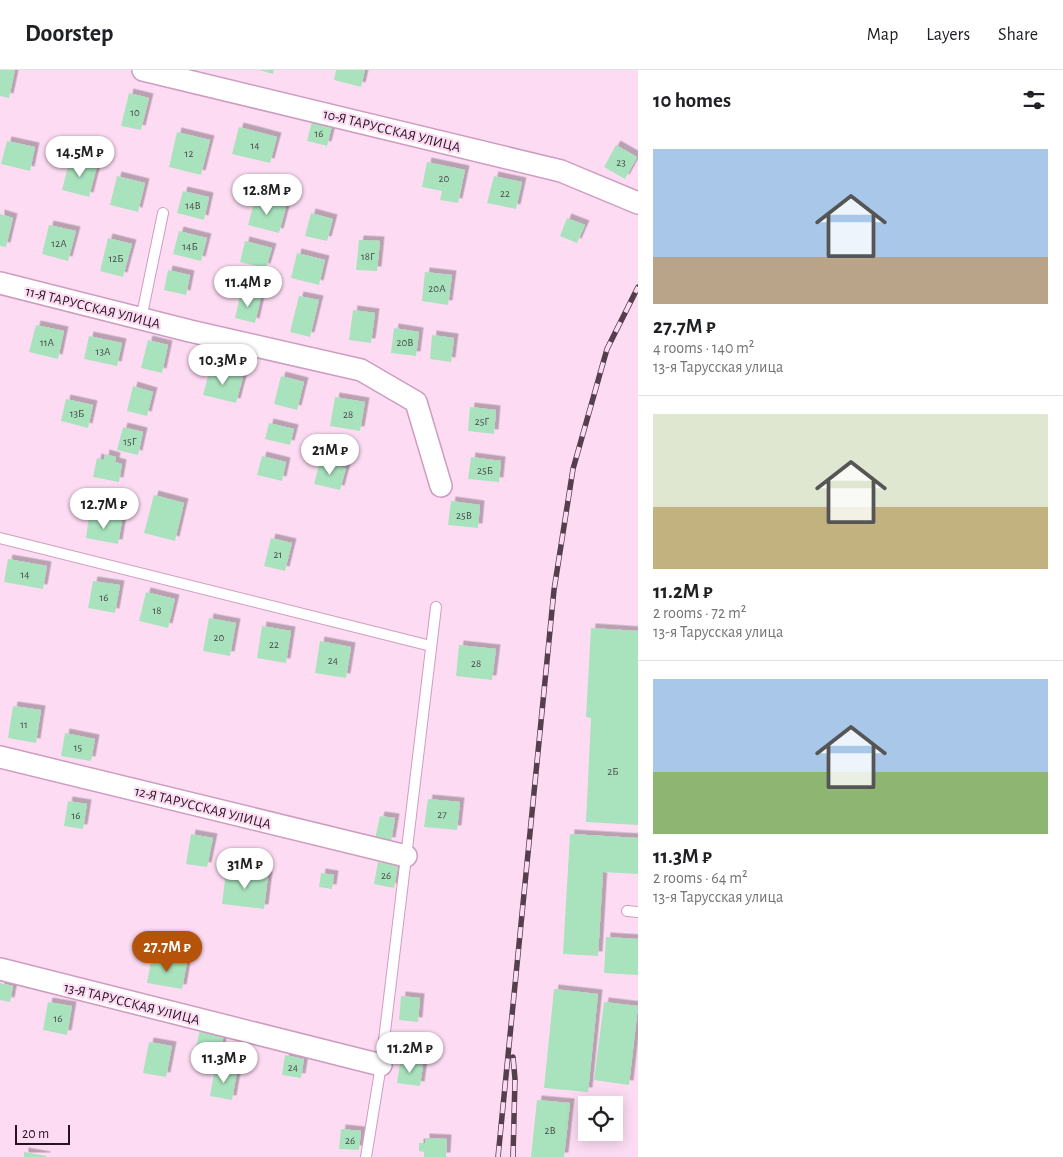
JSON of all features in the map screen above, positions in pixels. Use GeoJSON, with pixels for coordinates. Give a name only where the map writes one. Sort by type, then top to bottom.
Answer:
{"type":"FeatureCollection","features":[{"type":"Feature","properties":{"kind":"street","name":"10-Я ТАРУССКАЯ УЛИЦА"},"geometry":{"type":"LineString","coordinates":[[143,70],[561,171],[638,202]]}},
{"type":"Feature","properties":{"kind":"street","name":"11-Я ТАРУССКАЯ УЛИЦА"},"geometry":{"type":"LineString","coordinates":[[0,283],[141,319],[361,370],[416,402],[441,486]]}},
{"type":"Feature","properties":{"kind":"street","name":"12-Я ТАРУССКАЯ УЛИЦА"},"geometry":{"type":"LineString","coordinates":[[0,758],[406,856]]}},
{"type":"Feature","properties":{"kind":"street","name":"13-Я ТАРУССКАЯ УЛИЦА"},"geometry":{"type":"LineString","coordinates":[[0,969],[381,1065]]}},
{"type":"Feature","properties":{"kind":"lane"},"geometry":{"type":"LineString","coordinates":[[141,319],[164,213]]}},
{"type":"Feature","properties":{"kind":"lane"},"geometry":{"type":"LineString","coordinates":[[0,538],[431,646]]}},
{"type":"Feature","properties":{"kind":"lane"},"geometry":{"type":"LineString","coordinates":[[366,1157],[381,1065],[436,607]]}},
{"type":"Feature","properties":{"kind":"building"},"geometry":{"type":"Polygon","coordinates":[[[0,70],[15,70],[9,98],[0,96],[0,70]]]}},
{"type":"Feature","properties":{"kind":"building"},"geometry":{"type":"Polygon","coordinates":[[[259,70],[274,70],[273,74],[259,70]]]}},
{"type":"Feature","properties":{"kind":"building"},"geometry":{"type":"Polygon","coordinates":[[[336,70],[365,70],[361,87],[334,80],[336,70]]]}},
{"type":"Feature","properties":{"kind":"building"},"geometry":{"type":"Polygon","coordinates":[[[129,93],[149,98],[141,130],[121,126],[129,93]]]}},
{"type":"Feature","properties":{"kind":"building"},"geometry":{"type":"Polygon","coordinates":[[[312,121],[332,126],[327,146],[307,141],[312,121]]]}},
{"type":"Feature","properties":{"kind":"building"},"geometry":{"type":"Polygon","coordinates":[[[239,127],[277,137],[270,163],[232,154],[239,127]]]}},
{"type":"Feature","properties":{"kind":"building"},"geometry":{"type":"Polygon","coordinates":[[[177,132],[210,140],[201,175],[169,167],[177,132]]]}},
{"type":"Feature","properties":{"kind":"building"},"geometry":{"type":"Polygon","coordinates":[[[7,141],[35,147],[30,171],[1,164],[7,141]]]}},
{"type":"Feature","properties":{"kind":"building"},"geometry":{"type":"Polygon","coordinates":[[[616,145],[637,157],[625,179],[604,167],[616,145]]]}},
{"type":"Feature","properties":{"kind":"building"},"geometry":{"type":"Polygon","coordinates":[[[70,159],[97,166],[89,197],[62,190],[70,159]]]}},
{"type":"Feature","properties":{"kind":"building"},"geometry":{"type":"Polygon","coordinates":[[[427,162],[465,170],[458,203],[440,200],[442,191],[422,187],[427,162]]]}},
{"type":"Feature","properties":{"kind":"building"},"geometry":{"type":"Polygon","coordinates":[[[117,176],[145,183],[138,212],[110,205],[117,176]]]}},
{"type":"Feature","properties":{"kind":"building"},"geometry":{"type":"Polygon","coordinates":[[[494,176],[522,182],[516,209],[487,203],[494,176]]]}},
{"type":"Feature","properties":{"kind":"building"},"geometry":{"type":"Polygon","coordinates":[[[183,191],[209,197],[204,220],[177,213],[183,191]]]}},
{"type":"Feature","properties":{"kind":"building"},"geometry":{"type":"Polygon","coordinates":[[[255,199],[286,207],[279,233],[248,225],[255,199]]]}},
{"type":"Feature","properties":{"kind":"building"},"geometry":{"type":"Polygon","coordinates":[[[311,213],[333,219],[327,241],[305,236],[311,213]]]}},
{"type":"Feature","properties":{"kind":"building"},"geometry":{"type":"Polygon","coordinates":[[[0,214],[13,218],[6,247],[0,246],[0,214]]]}},
{"type":"Feature","properties":{"kind":"building"},"geometry":{"type":"Polygon","coordinates":[[[567,218],[585,225],[577,243],[560,236],[567,218]]]}},
{"type":"Feature","properties":{"kind":"building"},"geometry":{"type":"Polygon","coordinates":[[[49,225],[76,231],[68,261],[42,254],[49,225]]]}},
{"type":"Feature","properties":{"kind":"building"},"geometry":{"type":"Polygon","coordinates":[[[179,231],[207,238],[201,261],[173,254],[179,231]]]}},
{"type":"Feature","properties":{"kind":"building"},"geometry":{"type":"Polygon","coordinates":[[[108,238],[132,244],[123,277],[100,271],[108,238]]]}},
{"type":"Feature","properties":{"kind":"building"},"geometry":{"type":"Polygon","coordinates":[[[359,240],[380,241],[377,271],[356,270],[359,240]]]}},
{"type":"Feature","properties":{"kind":"building"},"geometry":{"type":"Polygon","coordinates":[[[245,241],[272,248],[266,268],[240,262],[245,241]]]}},
{"type":"Feature","properties":{"kind":"building"},"geometry":{"type":"Polygon","coordinates":[[[297,253],[325,260],[319,285],[291,278],[297,253]]]}},
{"type":"Feature","properties":{"kind":"building"},"geometry":{"type":"Polygon","coordinates":[[[168,270],[190,275],[186,295],[164,290],[168,270]]]}},
{"type":"Feature","properties":{"kind":"building"},"geometry":{"type":"Polygon","coordinates":[[[425,272],[452,275],[448,305],[422,301],[425,272]]]}},
{"type":"Feature","properties":{"kind":"building"},"geometry":{"type":"Polygon","coordinates":[[[241,292],[261,297],[255,323],[235,318],[241,292]]]}},
{"type":"Feature","properties":{"kind":"building"},"geometry":{"type":"Polygon","coordinates":[[[299,296],[319,300],[310,337],[290,332],[299,296]]]}},
{"type":"Feature","properties":{"kind":"building"},"geometry":{"type":"Polygon","coordinates":[[[353,310],[375,313],[371,343],[349,340],[353,310]]]}},
{"type":"Feature","properties":{"kind":"building"},"geometry":{"type":"Polygon","coordinates":[[[36,325],[64,331],[58,359],[29,352],[36,325]]]}},
{"type":"Feature","properties":{"kind":"building"},"geometry":{"type":"Polygon","coordinates":[[[394,328],[419,332],[416,356],[391,353],[394,328]]]}},
{"type":"Feature","properties":{"kind":"building"},"geometry":{"type":"Polygon","coordinates":[[[432,335],[454,338],[451,362],[430,359],[432,335]]]}},
{"type":"Feature","properties":{"kind":"building"},"geometry":{"type":"Polygon","coordinates":[[[89,336],[122,343],[117,366],[84,359],[89,336]]]}},
{"type":"Feature","properties":{"kind":"building"},"geometry":{"type":"Polygon","coordinates":[[[148,340],[168,345],[162,373],[141,368],[148,340]]]}},
{"type":"Feature","properties":{"kind":"building"},"geometry":{"type":"Polygon","coordinates":[[[210,369],[243,377],[236,403],[203,395],[210,369]]]}},
{"type":"Feature","properties":{"kind":"building"},"geometry":{"type":"Polygon","coordinates":[[[281,376],[304,382],[297,410],[274,404],[281,376]]]}},
{"type":"Feature","properties":{"kind":"building"},"geometry":{"type":"Polygon","coordinates":[[[133,386],[153,392],[147,416],[127,411],[133,386]]]}},
{"type":"Feature","properties":{"kind":"building"},"geometry":{"type":"Polygon","coordinates":[[[335,397],[365,402],[360,431],[330,426],[335,397]]]}},
{"type":"Feature","properties":{"kind":"building"},"geometry":{"type":"Polygon","coordinates":[[[66,399],[93,405],[88,428],[61,421],[66,399]]]}},
{"type":"Feature","properties":{"kind":"building"},"geometry":{"type":"Polygon","coordinates":[[[470,407],[496,410],[494,434],[468,431],[470,407]]]}},
{"type":"Feature","properties":{"kind":"building"},"geometry":{"type":"Polygon","coordinates":[[[269,423],[294,429],[290,445],[265,439],[269,423]]]}},
{"type":"Feature","properties":{"kind":"building"},"geometry":{"type":"Polygon","coordinates":[[[123,427],[143,432],[138,455],[117,450],[123,427]]]}},
{"type":"Feature","properties":{"kind":"building"},"geometry":{"type":"Polygon","coordinates":[[[105,454],[116,457],[115,462],[122,464],[119,482],[93,477],[97,458],[104,460],[105,454]]]}},
{"type":"Feature","properties":{"kind":"building"},"geometry":{"type":"Polygon","coordinates":[[[262,456],[286,462],[282,481],[257,475],[262,456]]]}},
{"type":"Feature","properties":{"kind":"building"},"geometry":{"type":"Polygon","coordinates":[[[471,457],[501,461],[499,482],[468,479],[471,457]]]}},
{"type":"Feature","properties":{"kind":"building"},"geometry":{"type":"Polygon","coordinates":[[[320,461],[346,468],[340,490],[314,484],[320,461]]]}},
{"type":"Feature","properties":{"kind":"building"},"geometry":{"type":"Polygon","coordinates":[[[154,495],[184,503],[175,541],[144,533],[154,495]]]}},
{"type":"Feature","properties":{"kind":"building"},"geometry":{"type":"Polygon","coordinates":[[[451,501],[480,505],[478,528],[448,525],[451,501]]]}},
{"type":"Feature","properties":{"kind":"building"},"geometry":{"type":"Polygon","coordinates":[[[89,516],[122,521],[118,544],[86,538],[89,516]]]}},
{"type":"Feature","properties":{"kind":"building"},"geometry":{"type":"Polygon","coordinates":[[[271,538],[292,543],[285,571],[264,566],[271,538]]]}},
{"type":"Feature","properties":{"kind":"building"},"geometry":{"type":"Polygon","coordinates":[[[8,559],[47,566],[43,589],[4,582],[8,559]]]}},
{"type":"Feature","properties":{"kind":"building"},"geometry":{"type":"Polygon","coordinates":[[[93,581],[120,585],[115,613],[88,608],[93,581]]]}},
{"type":"Feature","properties":{"kind":"building"},"geometry":{"type":"Polygon","coordinates":[[[146,592],[175,599],[168,628],[139,621],[146,592]]]}},
{"type":"Feature","properties":{"kind":"building"},"geometry":{"type":"Polygon","coordinates":[[[209,618],[236,623],[230,656],[203,651],[209,618]]]}},
{"type":"Feature","properties":{"kind":"building"},"geometry":{"type":"Polygon","coordinates":[[[262,626],[291,631],[286,663],[257,658],[262,626]]]}},
{"type":"Feature","properties":{"kind":"building"},"geometry":{"type":"Polygon","coordinates":[[[591,628],[638,631],[638,825],[586,822],[591,718],[586,717],[591,628]]]}},
{"type":"Feature","properties":{"kind":"building"},"geometry":{"type":"Polygon","coordinates":[[[320,641],[351,647],[346,678],[315,673],[320,641]]]}},
{"type":"Feature","properties":{"kind":"building"},"geometry":{"type":"Polygon","coordinates":[[[459,645],[496,649],[492,680],[456,676],[459,645]]]}},
{"type":"Feature","properties":{"kind":"building"},"geometry":{"type":"Polygon","coordinates":[[[13,706],[41,710],[36,743],[8,738],[13,706]]]}},
{"type":"Feature","properties":{"kind":"building"},"geometry":{"type":"Polygon","coordinates":[[[65,733],[95,739],[91,761],[61,756],[65,733]]]}},
{"type":"Feature","properties":{"kind":"building"},"geometry":{"type":"Polygon","coordinates":[[[428,799],[460,802],[457,830],[424,827],[428,799]]]}},
{"type":"Feature","properties":{"kind":"building"},"geometry":{"type":"Polygon","coordinates":[[[68,801],[87,804],[83,829],[64,826],[68,801]]]}},
{"type":"Feature","properties":{"kind":"building"},"geometry":{"type":"Polygon","coordinates":[[[380,816],[395,818],[391,842],[375,839],[380,816]]]}},
{"type":"Feature","properties":{"kind":"building"},"geometry":{"type":"Polygon","coordinates":[[[191,834],[213,838],[207,867],[186,864],[191,834]]]}},
{"type":"Feature","properties":{"kind":"building"},"geometry":{"type":"Polygon","coordinates":[[[570,834],[638,838],[638,874],[603,872],[598,956],[563,954],[570,834]]]}},
{"type":"Feature","properties":{"kind":"building"},"geometry":{"type":"Polygon","coordinates":[[[378,862],[398,866],[394,888],[374,884],[378,862]]]}},
{"type":"Feature","properties":{"kind":"building"},"geometry":{"type":"Polygon","coordinates":[[[226,871],[268,876],[264,909],[222,904],[226,871]]]}},
{"type":"Feature","properties":{"kind":"building"},"geometry":{"type":"Polygon","coordinates":[[[321,873],[334,875],[332,889],[319,887],[321,873]]]}},
{"type":"Feature","properties":{"kind":"building"},"geometry":{"type":"Polygon","coordinates":[[[606,937],[638,939],[638,975],[604,973],[606,937]]]}},
{"type":"Feature","properties":{"kind":"building"},"geometry":{"type":"Polygon","coordinates":[[[152,956],[187,962],[182,989],[147,983],[152,956]]]}},
{"type":"Feature","properties":{"kind":"building"},"geometry":{"type":"Polygon","coordinates":[[[0,983],[13,986],[10,1002],[0,1000],[0,983]]]}},
{"type":"Feature","properties":{"kind":"building"},"geometry":{"type":"Polygon","coordinates":[[[554,989],[598,994],[588,1092],[544,1088],[554,989]]]}},
{"type":"Feature","properties":{"kind":"building"},"geometry":{"type":"Polygon","coordinates":[[[401,996],[420,998],[418,1022],[399,1020],[401,996]]]}},
{"type":"Feature","properties":{"kind":"building"},"geometry":{"type":"Polygon","coordinates":[[[48,1002],[72,1006],[67,1035],[43,1030],[48,1002]]]}},
{"type":"Feature","properties":{"kind":"building"},"geometry":{"type":"Polygon","coordinates":[[[604,1002],[638,1006],[629,1085],[594,1080],[604,1002]]]}},
{"type":"Feature","properties":{"kind":"building"},"geometry":{"type":"Polygon","coordinates":[[[200,1030],[224,1035],[220,1052],[196,1047],[200,1030]]]}},
{"type":"Feature","properties":{"kind":"building"},"geometry":{"type":"Polygon","coordinates":[[[149,1042],[172,1046],[166,1077],[143,1073],[149,1042]]]}},
{"type":"Feature","properties":{"kind":"building"},"geometry":{"type":"Polygon","coordinates":[[[285,1055],[304,1059],[301,1078],[282,1075],[285,1055]]]}},
{"type":"Feature","properties":{"kind":"building"},"geometry":{"type":"Polygon","coordinates":[[[400,1063],[423,1065],[420,1086],[397,1083],[400,1063]]]}},
{"type":"Feature","properties":{"kind":"building"},"geometry":{"type":"Polygon","coordinates":[[[215,1068],[237,1072],[232,1100],[210,1096],[215,1068]]]}},
{"type":"Feature","properties":{"kind":"building"},"geometry":{"type":"Polygon","coordinates":[[[537,1100],[570,1103],[564,1157],[531,1157],[537,1100]]]}},
{"type":"Feature","properties":{"kind":"building"},"geometry":{"type":"Polygon","coordinates":[[[341,1129],[361,1131],[359,1150],[339,1149],[341,1129]]]}},
{"type":"Feature","properties":{"kind":"building"},"geometry":{"type":"Polygon","coordinates":[[[425,1138],[447,1139],[446,1157],[424,1157],[424,1152],[419,1151],[419,1143],[425,1143],[425,1138]]]}},
{"type":"Feature","properties":{"kind":"building"},"geometry":{"type":"Polygon","coordinates":[[[24,1152],[46,1156],[46,1157],[24,1157],[24,1152]]]}},
{"type":"Feature","properties":{"kind":"railway"},"geometry":{"type":"LineString","coordinates":[[498,1157],[554,590],[573,469],[607,349],[638,287]]}},
{"type":"Feature","properties":{"kind":"railway"},"geometry":{"type":"LineString","coordinates":[[513,1057],[515,1079],[513,1157]]}}]}
